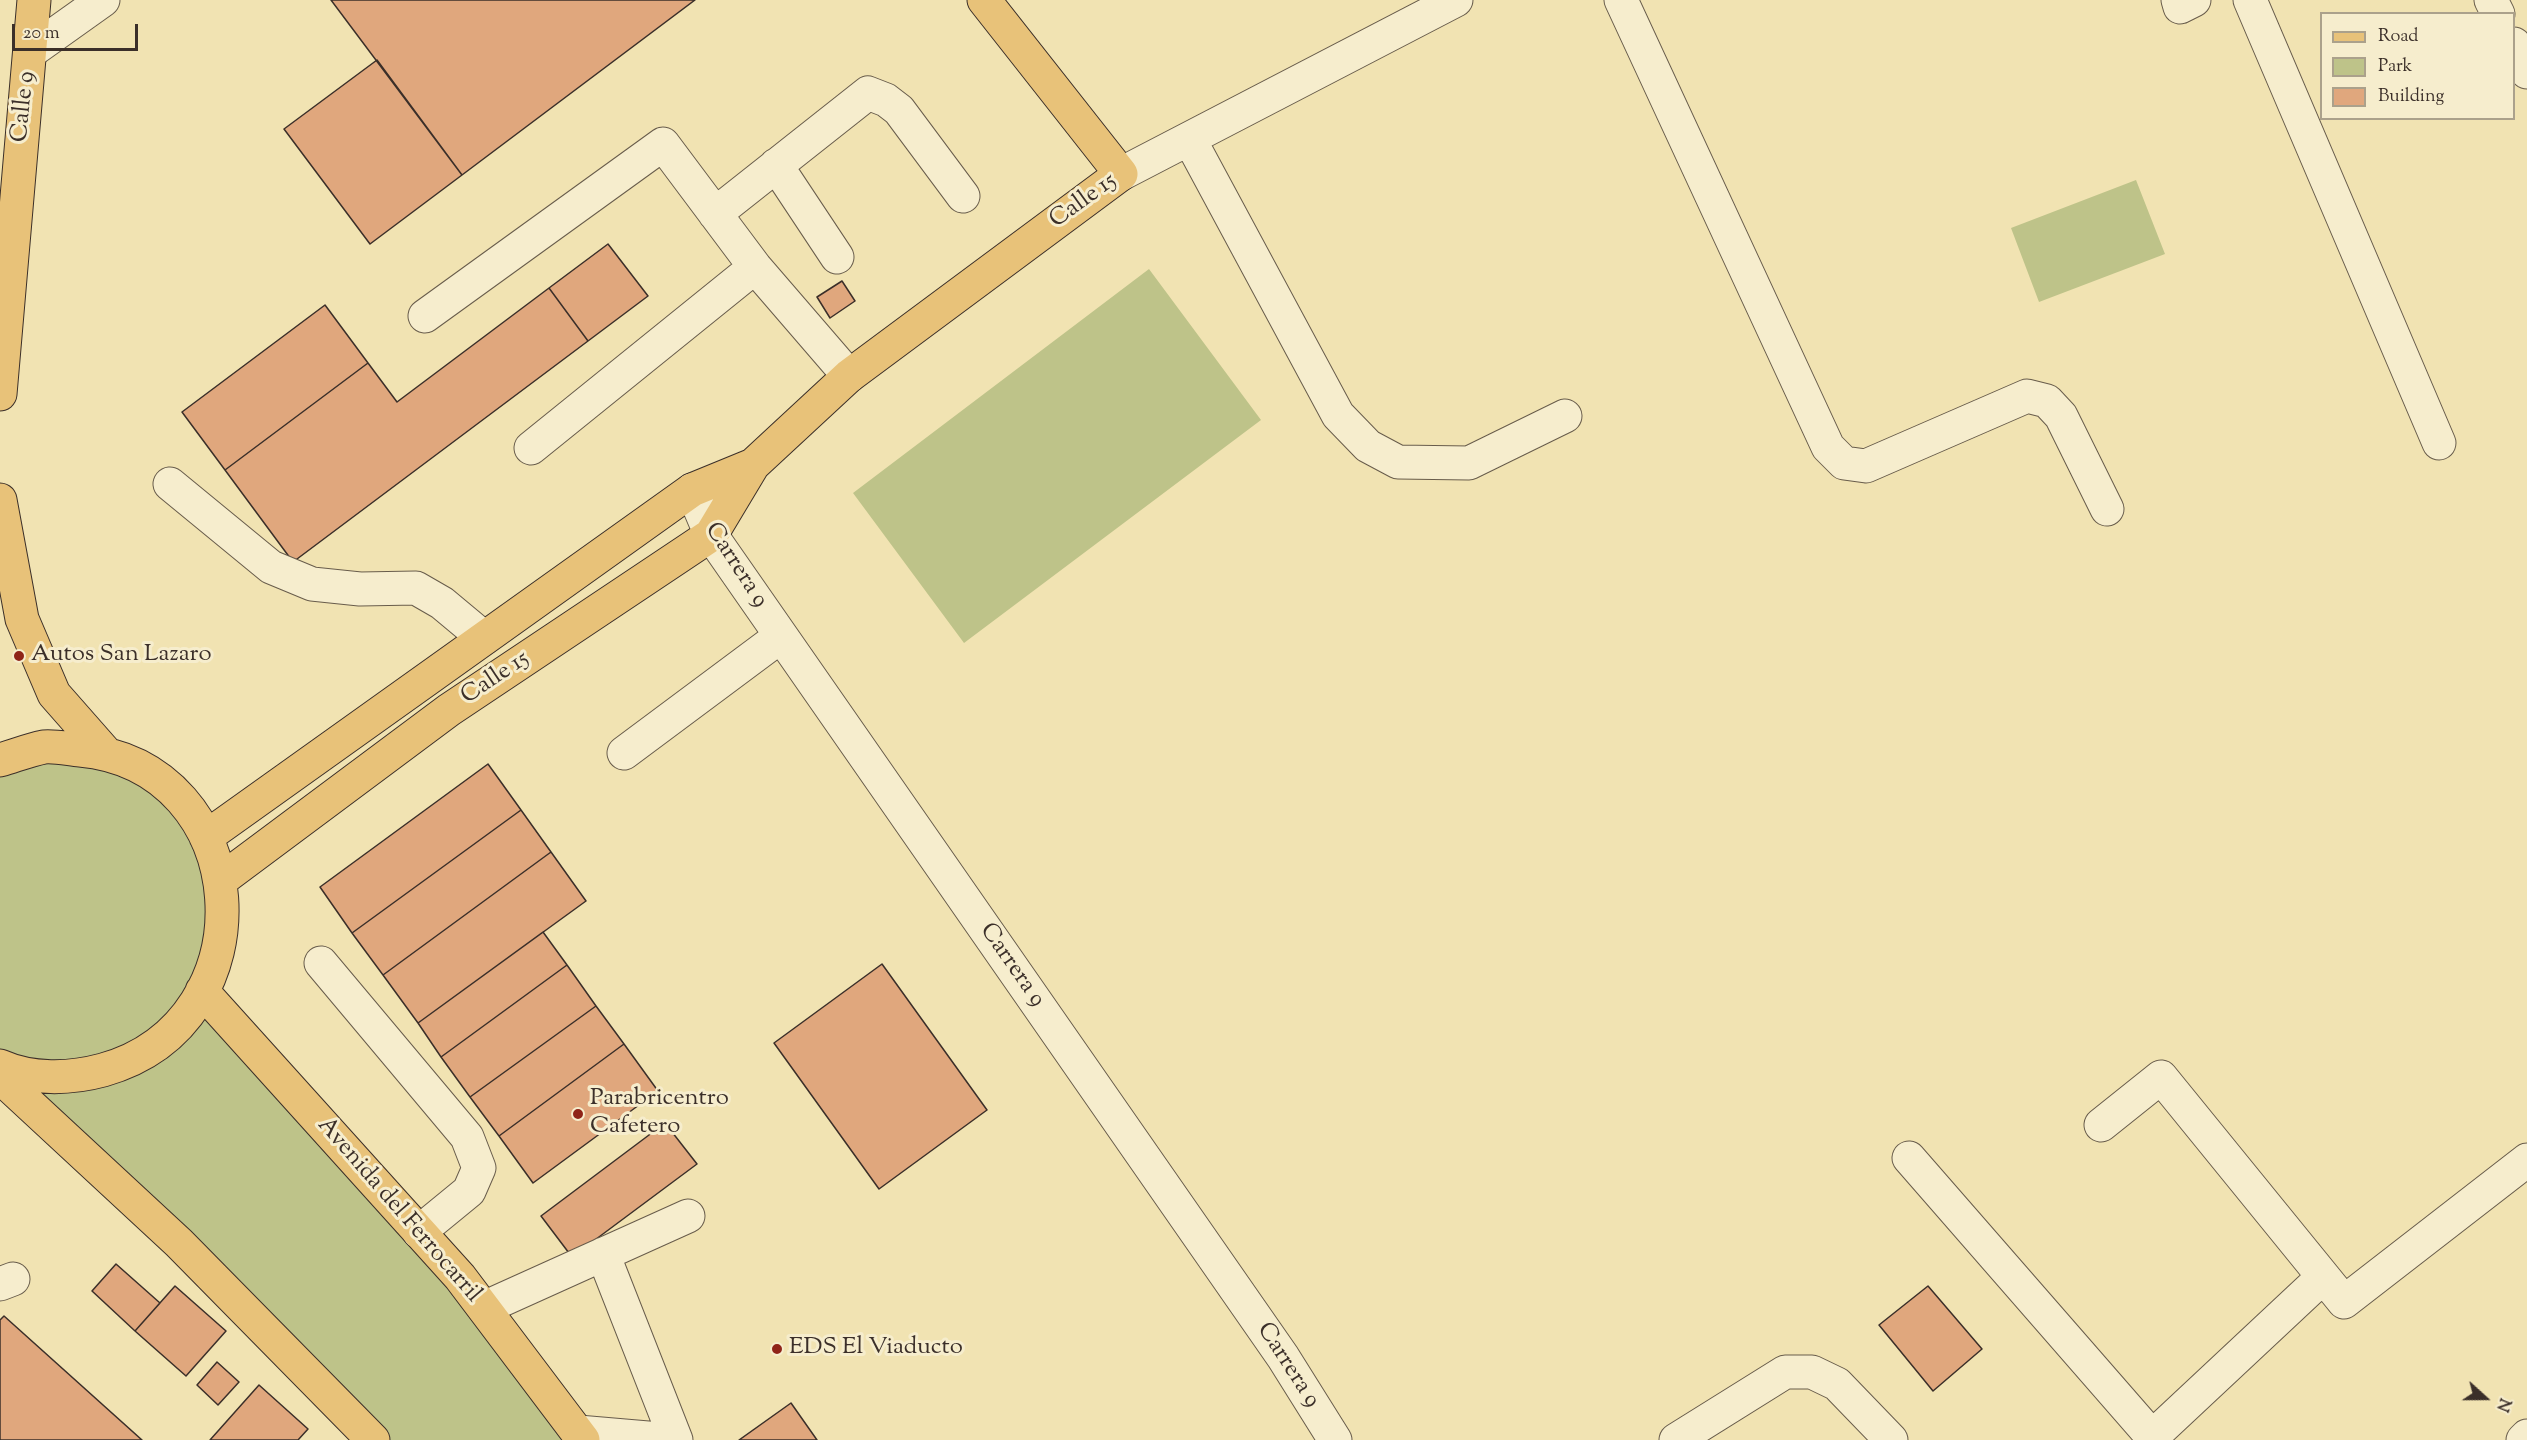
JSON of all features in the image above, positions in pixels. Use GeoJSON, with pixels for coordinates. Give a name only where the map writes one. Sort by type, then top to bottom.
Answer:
{"type":"FeatureCollection","features":[{"type":"Feature","properties":{"kind":"main road","name":"Calle 9"},"geometry":{"type":"LineString","coordinates":[[0,394],[34,0]]}},
{"type":"Feature","properties":{"kind":"main road"},"geometry":{"type":"LineString","coordinates":[[984,0],[1121,174]]}},
{"type":"Feature","properties":{"kind":"main road","name":"Calle 15"},"geometry":{"type":"LineString","coordinates":[[220,880],[449,710],[711,535],[753,465],[849,376],[1121,174]]}},
{"type":"Feature","properties":{"kind":"main road","name":"Calle 15"},"geometry":{"type":"LineString","coordinates":[[206,837],[692,490],[753,465]]}},
{"type":"Feature","properties":{"kind":"main road"},"geometry":{"type":"LineString","coordinates":[[0,500],[22,619],[54,694],[105,753]]}},
{"type":"Feature","properties":{"kind":"main road"},"geometry":{"type":"LineString","coordinates":[[0,760],[46,747],[105,753],[146,770],[181,800],[206,837],[220,880],[224,919],[217,957],[202,991],[181,1022],[153,1047],[120,1065],[84,1075],[46,1077],[0,1066]]}},
{"type":"Feature","properties":{"kind":"main road","name":"Avenida del Ferrocarril"},"geometry":{"type":"LineString","coordinates":[[202,991],[460,1277],[580,1436]]}},
{"type":"Feature","properties":{"kind":"main road"},"geometry":{"type":"LineString","coordinates":[[0,1077],[179,1243],[373,1440]]}},
{"type":"Feature","properties":{"kind":"street"},"geometry":{"type":"LineString","coordinates":[[30,52],[103,0]]}},
{"type":"Feature","properties":{"kind":"street","name":"Calle 15"},"geometry":{"type":"LineString","coordinates":[[1121,174],[1456,0]]}},
{"type":"Feature","properties":{"kind":"street"},"geometry":{"type":"LineString","coordinates":[[1621,0],[1828,447],[1844,463],[1866,466],[2027,396],[2047,401],[2061,416],[2108,509]]}},
{"type":"Feature","properties":{"kind":"street"},"geometry":{"type":"LineString","coordinates":[[2250,0],[2439,443]]}},
{"type":"Feature","properties":{"kind":"street"},"geometry":{"type":"LineString","coordinates":[[2515,46],[2527,72]]}},
{"type":"Feature","properties":{"kind":"street"},"geometry":{"type":"LineString","coordinates":[[715,214],[868,93],[886,100],[899,110],[963,196]]}},
{"type":"Feature","properties":{"kind":"street"},"geometry":{"type":"LineString","coordinates":[[1190,140],[1338,414],[1368,446],[1398,462],[1469,463],[1565,416]]}},
{"type":"Feature","properties":{"kind":"street"},"geometry":{"type":"LineString","coordinates":[[425,316],[663,144],[755,267],[849,376]]}},
{"type":"Feature","properties":{"kind":"street"},"geometry":{"type":"LineString","coordinates":[[776,165],[837,257]]}},
{"type":"Feature","properties":{"kind":"street"},"geometry":{"type":"LineString","coordinates":[[531,448],[755,267]]}},
{"type":"Feature","properties":{"kind":"street"},"geometry":{"type":"LineString","coordinates":[[170,484],[271,567],[312,584],[360,589],[416,588],[442,603],[484,638]]}},
{"type":"Feature","properties":{"kind":"street","name":"Carrera 9"},"geometry":{"type":"LineString","coordinates":[[692,490],[711,535],[1283,1357],[1335,1440]]}},
{"type":"Feature","properties":{"kind":"street"},"geometry":{"type":"LineString","coordinates":[[624,753],[781,636]]}},
{"type":"Feature","properties":{"kind":"street"},"geometry":{"type":"LineString","coordinates":[[321,963],[467,1137],[479,1168],[469,1191],[419,1232]]}},
{"type":"Feature","properties":{"kind":"street"},"geometry":{"type":"LineString","coordinates":[[2101,1125],[2161,1077],[2344,1302],[2527,1160]]}},
{"type":"Feature","properties":{"kind":"street"},"geometry":{"type":"LineString","coordinates":[[1909,1158],[2154,1438],[2323,1277]]}},
{"type":"Feature","properties":{"kind":"street"},"geometry":{"type":"LineString","coordinates":[[484,1308],[688,1216]]}},
{"type":"Feature","properties":{"kind":"street"},"geometry":{"type":"LineString","coordinates":[[603,1254],[676,1440]]}},
{"type":"Feature","properties":{"kind":"street"},"geometry":{"type":"LineString","coordinates":[[1676,1440],[1785,1372],[1812,1372],[1837,1384],[1891,1440]]}},
{"type":"Feature","properties":{"kind":"street"},"geometry":{"type":"LineString","coordinates":[[580,1436],[671,1440]]}},
{"type":"Feature","properties":{"kind":"street"},"geometry":{"type":"LineString","coordinates":[[2523,1440],[2527,1437]]}},
{"type":"Feature","properties":{"kind":"green space"},"geometry":{"type":"Polygon","coordinates":[[[2136,180],[2165,254],[2039,302],[2011,228],[2136,180]]]}},
{"type":"Feature","properties":{"kind":"green space"},"geometry":{"type":"Polygon","coordinates":[[[1149,269],[1261,420],[964,643],[853,493],[1149,269]]]}},
{"type":"Feature","properties":{"kind":"green space"},"geometry":{"type":"Polygon","coordinates":[[[46,747],[146,770],[215,858],[203,992],[583,1440],[373,1440],[0,1077],[0,760],[46,747]]]}},
{"type":"Feature","properties":{"kind":"building"},"geometry":{"type":"Polygon","coordinates":[[[331,0],[695,0],[462,175],[331,0]]]}},
{"type":"Feature","properties":{"kind":"building"},"geometry":{"type":"Polygon","coordinates":[[[377,60],[462,175],[370,244],[284,129],[377,60]]]}},
{"type":"Feature","properties":{"kind":"building"},"geometry":{"type":"Polygon","coordinates":[[[608,244],[648,296],[588,341],[549,288],[608,244]]]}},
{"type":"Feature","properties":{"kind":"building"},"geometry":{"type":"Polygon","coordinates":[[[842,281],[855,301],[830,318],[817,297],[842,281]]]}},
{"type":"Feature","properties":{"kind":"building"},"geometry":{"type":"Polygon","coordinates":[[[549,288],[588,341],[293,562],[225,470],[368,363],[397,402],[549,288]]]}},
{"type":"Feature","properties":{"kind":"building"},"geometry":{"type":"Polygon","coordinates":[[[325,305],[368,363],[225,470],[182,412],[325,305]]]}},
{"type":"Feature","properties":{"kind":"building"},"geometry":{"type":"Polygon","coordinates":[[[488,764],[521,810],[352,933],[320,887],[488,764]]]}},
{"type":"Feature","properties":{"kind":"building"},"geometry":{"type":"Polygon","coordinates":[[[521,810],[551,852],[383,975],[352,933],[521,810]]]}},
{"type":"Feature","properties":{"kind":"building"},"geometry":{"type":"Polygon","coordinates":[[[551,852],[586,901],[418,1023],[383,975],[551,852]]]}},
{"type":"Feature","properties":{"kind":"building"},"geometry":{"type":"Polygon","coordinates":[[[543,932],[567,965],[441,1057],[418,1023],[543,932]]]}},
{"type":"Feature","properties":{"kind":"building"},"geometry":{"type":"Polygon","coordinates":[[[882,964],[987,1110],[879,1189],[774,1043],[882,964]]]}},
{"type":"Feature","properties":{"kind":"building"},"geometry":{"type":"Polygon","coordinates":[[[567,965],[596,1006],[470,1097],[441,1057],[567,965]]]}},
{"type":"Feature","properties":{"kind":"building"},"geometry":{"type":"Polygon","coordinates":[[[596,1006],[624,1044],[499,1136],[470,1097],[596,1006]]]}},
{"type":"Feature","properties":{"kind":"building","name":"Parabricentro Cafetero"},"geometry":{"type":"Polygon","coordinates":[[[624,1044],[658,1091],[533,1183],[499,1136],[624,1044]]]}},
{"type":"Feature","properties":{"kind":"building"},"geometry":{"type":"Polygon","coordinates":[[[665,1123],[697,1164],[572,1257],[541,1216],[665,1123]]]}},
{"type":"Feature","properties":{"kind":"building"},"geometry":{"type":"Polygon","coordinates":[[[116,1264],[160,1303],[135,1331],[92,1291],[116,1264]]]}},
{"type":"Feature","properties":{"kind":"building"},"geometry":{"type":"Polygon","coordinates":[[[175,1286],[226,1331],[186,1376],[135,1331],[175,1286]]]}},
{"type":"Feature","properties":{"kind":"building"},"geometry":{"type":"Polygon","coordinates":[[[1928,1286],[1982,1349],[1933,1391],[1879,1325],[1928,1286]]]}},
{"type":"Feature","properties":{"kind":"building"},"geometry":{"type":"Polygon","coordinates":[[[4,1316],[142,1440],[0,1440],[0,1320],[4,1316]]]}},
{"type":"Feature","properties":{"kind":"building"},"geometry":{"type":"Polygon","coordinates":[[[217,1362],[239,1382],[218,1405],[197,1385],[217,1362]]]}},
{"type":"Feature","properties":{"kind":"building"},"geometry":{"type":"Polygon","coordinates":[[[259,1385],[308,1429],[298,1440],[210,1440],[259,1385]]]}},
{"type":"Feature","properties":{"kind":"building"},"geometry":{"type":"Polygon","coordinates":[[[791,1403],[817,1440],[739,1440],[791,1403]]]}},
{"type":"Feature","properties":{"kind":"place","name":"Autos San Lazaro"},"geometry":{"type":"Point","coordinates":[19,656]}},
{"type":"Feature","properties":{"kind":"place","name":"Parabricentro Cafetero"},"geometry":{"type":"Point","coordinates":[578,1114]}},
{"type":"Feature","properties":{"kind":"place","name":"EDS El Viaducto"},"geometry":{"type":"Point","coordinates":[777,1349]}}]}
